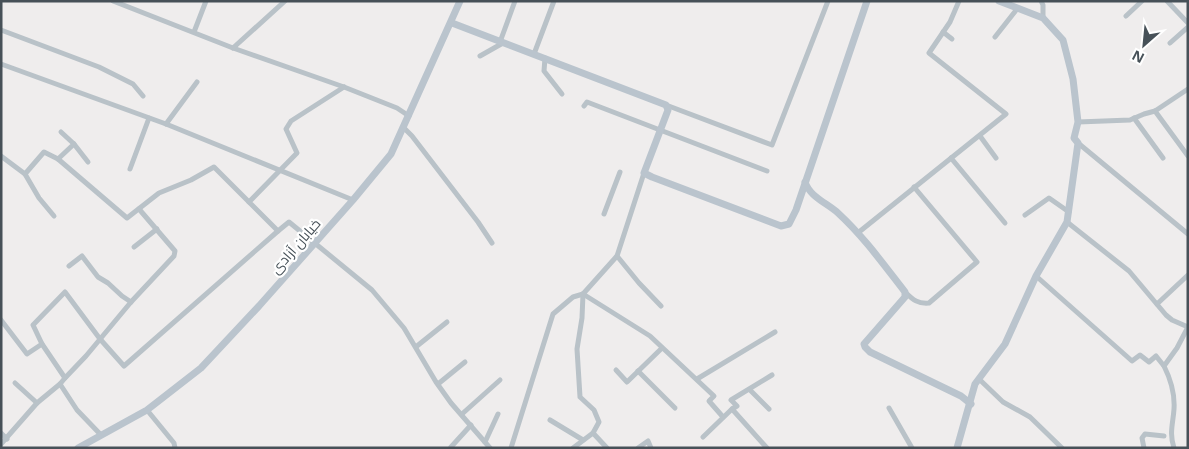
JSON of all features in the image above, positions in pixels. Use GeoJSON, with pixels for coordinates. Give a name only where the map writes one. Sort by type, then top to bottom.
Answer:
{"type":"FeatureCollection","features":[{"type":"Feature","properties":{"kind":"street"},"geometry":{"type":"LineString","coordinates":[[113,1],[233,48],[344,87],[397,108],[408,116]]}},
{"type":"Feature","properties":{"kind":"street"},"geometry":{"type":"LineString","coordinates":[[194,32],[206,1]]}},
{"type":"Feature","properties":{"kind":"street"},"geometry":{"type":"LineString","coordinates":[[233,48],[285,1]]}},
{"type":"Feature","properties":{"kind":"street","name":"خیابان آزادی"},"geometry":{"type":"LineString","coordinates":[[78,448],[147,410],[201,368],[260,306],[353,200],[391,154],[452,23],[460,1]]}},
{"type":"Feature","properties":{"kind":"street"},"geometry":{"type":"LineString","coordinates":[[480,56],[501,42],[515,1]]}},
{"type":"Feature","properties":{"kind":"street"},"geometry":{"type":"LineString","coordinates":[[534,54],[554,1]]}},
{"type":"Feature","properties":{"kind":"street"},"geometry":{"type":"LineString","coordinates":[[452,23],[772,145],[828,1]]}},
{"type":"Feature","properties":{"kind":"street"},"geometry":{"type":"LineString","coordinates":[[644,173],[652,178],[781,226],[789,224],[801,195],[866,1]]}},
{"type":"Feature","properties":{"kind":"street"},"geometry":{"type":"LineString","coordinates":[[859,232],[1006,114],[929,53],[950,22],[959,1]]}},
{"type":"Feature","properties":{"kind":"street"},"geometry":{"type":"LineString","coordinates":[[999,1],[1043,18],[1058,33],[1066,48],[1072,79],[1078,122],[1074,138],[1078,143],[1188,234]]}},
{"type":"Feature","properties":{"kind":"street"},"geometry":{"type":"LineString","coordinates":[[1126,16],[1142,1]]}},
{"type":"Feature","properties":{"kind":"street"},"geometry":{"type":"LineString","coordinates":[[1166,1],[1188,23]]}},
{"type":"Feature","properties":{"kind":"street"},"geometry":{"type":"LineString","coordinates":[[1043,18],[1044,3]]}},
{"type":"Feature","properties":{"kind":"street"},"geometry":{"type":"LineString","coordinates":[[995,37],[1018,8]]}},
{"type":"Feature","properties":{"kind":"street"},"geometry":{"type":"LineString","coordinates":[[1170,43],[1188,28]]}},
{"type":"Feature","properties":{"kind":"street"},"geometry":{"type":"LineString","coordinates":[[1,30],[99,67],[132,84],[143,96]]}},
{"type":"Feature","properties":{"kind":"street"},"geometry":{"type":"LineString","coordinates":[[943,32],[952,39]]}},
{"type":"Feature","properties":{"kind":"street"},"geometry":{"type":"LineString","coordinates":[[545,58],[544,71],[562,94]]}},
{"type":"Feature","properties":{"kind":"street"},"geometry":{"type":"LineString","coordinates":[[1,64],[166,124],[353,200]]}},
{"type":"Feature","properties":{"kind":"street"},"geometry":{"type":"LineString","coordinates":[[166,124],[197,82]]}},
{"type":"Feature","properties":{"kind":"street"},"geometry":{"type":"LineString","coordinates":[[249,202],[298,153],[286,129],[291,121],[344,87]]}},
{"type":"Feature","properties":{"kind":"street"},"geometry":{"type":"LineString","coordinates":[[1078,122],[1123,122],[1155,111],[1188,88]]}},
{"type":"Feature","properties":{"kind":"street"},"geometry":{"type":"LineString","coordinates":[[584,106],[587,102],[767,171]]}},
{"type":"Feature","properties":{"kind":"street"},"geometry":{"type":"LineString","coordinates":[[511,448],[553,314],[572,296],[583,294],[617,256],[644,173],[668,110],[666,105]]}},
{"type":"Feature","properties":{"kind":"street"},"geometry":{"type":"LineString","coordinates":[[1155,111],[1188,156]]}},
{"type":"Feature","properties":{"kind":"street"},"geometry":{"type":"LineString","coordinates":[[130,169],[149,118]]}},
{"type":"Feature","properties":{"kind":"street"},"geometry":{"type":"LineString","coordinates":[[1134,118],[1163,158]]}},
{"type":"Feature","properties":{"kind":"street"},"geometry":{"type":"LineString","coordinates":[[404,128],[462,201],[492,243]]}},
{"type":"Feature","properties":{"kind":"street"},"geometry":{"type":"LineString","coordinates":[[61,132],[74,144],[88,162]]}},
{"type":"Feature","properties":{"kind":"street"},"geometry":{"type":"LineString","coordinates":[[980,136],[996,158]]}},
{"type":"Feature","properties":{"kind":"street"},"geometry":{"type":"LineString","coordinates":[[956,448],[979,379],[1005,344],[1036,276],[1067,222],[1070,213],[1078,143]]}},
{"type":"Feature","properties":{"kind":"street"},"geometry":{"type":"LineString","coordinates":[[58,159],[74,144]]}},
{"type":"Feature","properties":{"kind":"street"},"geometry":{"type":"LineString","coordinates":[[25,174],[44,152],[58,159],[127,218],[159,193],[191,180],[214,167],[278,232]]}},
{"type":"Feature","properties":{"kind":"street"},"geometry":{"type":"LineString","coordinates":[[1,156],[25,174],[39,198],[54,216]]}},
{"type":"Feature","properties":{"kind":"street"},"geometry":{"type":"LineString","coordinates":[[951,158],[1005,223]]}},
{"type":"Feature","properties":{"kind":"street"},"geometry":{"type":"LineString","coordinates":[[604,214],[620,172]]}},
{"type":"Feature","properties":{"kind":"street"},"geometry":{"type":"LineString","coordinates":[[805,182],[809,191],[833,208],[859,232],[905,292],[913,300],[921,304],[929,303],[977,262],[914,187]]}},
{"type":"Feature","properties":{"kind":"street"},"geometry":{"type":"LineString","coordinates":[[801,195],[809,191]]}},
{"type":"Feature","properties":{"kind":"street"},"geometry":{"type":"LineString","coordinates":[[1025,215],[1049,198],[1070,213]]}},
{"type":"Feature","properties":{"kind":"street"},"geometry":{"type":"LineString","coordinates":[[1,444],[37,403],[60,384],[131,302],[174,256],[175,251],[140,209]]}},
{"type":"Feature","properties":{"kind":"street"},"geometry":{"type":"LineString","coordinates":[[65,378],[42,344],[32,325],[65,292],[100,339],[124,366],[289,222],[372,290],[417,346],[451,403],[490,448]]}},
{"type":"Feature","properties":{"kind":"street"},"geometry":{"type":"LineString","coordinates":[[1067,222],[1129,271],[1172,320],[1188,327],[1177,348],[1164,366]]}},
{"type":"Feature","properties":{"kind":"street"},"geometry":{"type":"LineString","coordinates":[[134,247],[157,229]]}},
{"type":"Feature","properties":{"kind":"street"},"geometry":{"type":"LineString","coordinates":[[69,266],[82,256],[98,277],[131,302]]}},
{"type":"Feature","properties":{"kind":"street"},"geometry":{"type":"LineString","coordinates":[[617,256],[661,306]]}},
{"type":"Feature","properties":{"kind":"street"},"geometry":{"type":"LineString","coordinates":[[1157,304],[1188,275]]}},
{"type":"Feature","properties":{"kind":"street"},"geometry":{"type":"LineString","coordinates":[[1036,276],[1132,361],[1140,355],[1149,362],[1156,356],[1164,366],[1173,390],[1173,421],[1170,431],[1174,448]]}},
{"type":"Feature","properties":{"kind":"street"},"geometry":{"type":"LineString","coordinates":[[905,292],[905,297],[864,344],[865,347],[870,352],[961,396],[971,404]]}},
{"type":"Feature","properties":{"kind":"street"},"geometry":{"type":"LineString","coordinates":[[583,294],[650,336],[714,396],[709,401],[723,417]]}},
{"type":"Feature","properties":{"kind":"street"},"geometry":{"type":"LineString","coordinates":[[573,448],[594,433],[599,422],[594,410],[580,397],[578,382],[577,348],[582,318],[583,294]]}},
{"type":"Feature","properties":{"kind":"street"},"geometry":{"type":"LineString","coordinates":[[1,320],[27,354],[42,344]]}},
{"type":"Feature","properties":{"kind":"street"},"geometry":{"type":"LineString","coordinates":[[417,346],[448,322]]}},
{"type":"Feature","properties":{"kind":"street"},"geometry":{"type":"LineString","coordinates":[[697,379],[775,332]]}},
{"type":"Feature","properties":{"kind":"street"},"geometry":{"type":"LineString","coordinates":[[616,370],[627,382],[662,348]]}},
{"type":"Feature","properties":{"kind":"street"},"geometry":{"type":"LineString","coordinates":[[438,384],[465,362]]}},
{"type":"Feature","properties":{"kind":"street"},"geometry":{"type":"LineString","coordinates":[[638,372],[675,408]]}},
{"type":"Feature","properties":{"kind":"street"},"geometry":{"type":"LineString","coordinates":[[703,437],[737,406],[731,400],[772,375]]}},
{"type":"Feature","properties":{"kind":"street"},"geometry":{"type":"LineString","coordinates":[[979,379],[1003,402],[1030,417],[1062,448]]}},
{"type":"Feature","properties":{"kind":"street"},"geometry":{"type":"LineString","coordinates":[[462,414],[500,380]]}},
{"type":"Feature","properties":{"kind":"street"},"geometry":{"type":"LineString","coordinates":[[15,383],[37,403]]}},
{"type":"Feature","properties":{"kind":"street"},"geometry":{"type":"LineString","coordinates":[[60,384],[77,410],[101,435]]}},
{"type":"Feature","properties":{"kind":"street"},"geometry":{"type":"LineString","coordinates":[[750,390],[769,409]]}},
{"type":"Feature","properties":{"kind":"street"},"geometry":{"type":"LineString","coordinates":[[961,396],[966,396],[974,390]]}},
{"type":"Feature","properties":{"kind":"street"},"geometry":{"type":"LineString","coordinates":[[889,408],[912,448]]}},
{"type":"Feature","properties":{"kind":"street"},"geometry":{"type":"LineString","coordinates":[[732,409],[767,448]]}},
{"type":"Feature","properties":{"kind":"street"},"geometry":{"type":"LineString","coordinates":[[147,410],[174,443],[174,448]]}},
{"type":"Feature","properties":{"kind":"street"},"geometry":{"type":"LineString","coordinates":[[485,442],[498,414]]}},
{"type":"Feature","properties":{"kind":"street"},"geometry":{"type":"LineString","coordinates":[[550,420],[582,440]]}},
{"type":"Feature","properties":{"kind":"street"},"geometry":{"type":"LineString","coordinates":[[451,448],[471,425]]}},
{"type":"Feature","properties":{"kind":"street"},"geometry":{"type":"LineString","coordinates":[[1,433],[7,439]]}},
{"type":"Feature","properties":{"kind":"street"},"geometry":{"type":"LineString","coordinates":[[594,433],[607,448]]}},
{"type":"Feature","properties":{"kind":"street"},"geometry":{"type":"LineString","coordinates":[[1144,448],[1142,438],[1145,434],[1164,436]]}},
{"type":"Feature","properties":{"kind":"street"},"geometry":{"type":"LineString","coordinates":[[638,448],[648,442],[652,448]]}}]}
